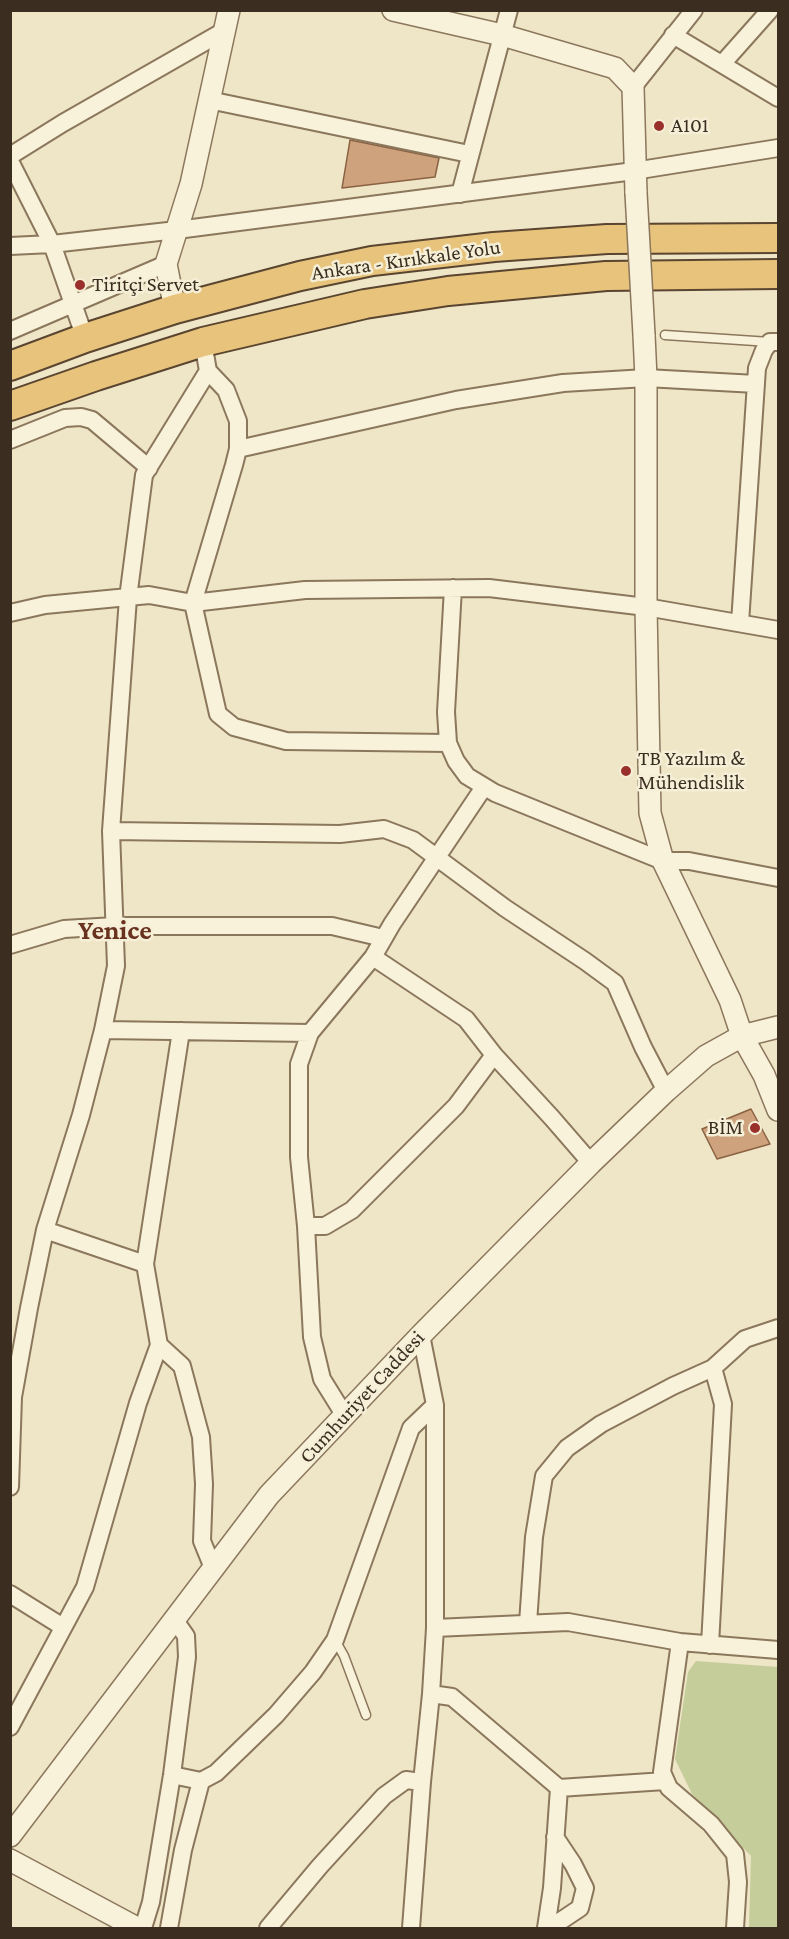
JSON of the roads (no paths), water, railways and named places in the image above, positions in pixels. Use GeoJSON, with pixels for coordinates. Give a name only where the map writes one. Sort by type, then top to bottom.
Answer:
{"type":"FeatureCollection","features":[{"type":"Feature","properties":{"kind":"highway","name":"Ankara - Kırıkkale Yolu"},"geometry":{"type":"LineString","coordinates":[[10,366],[85,338],[175,309],[300,276],[372,261],[494,247],[607,239],[778,238]]}},
{"type":"Feature","properties":{"kind":"highway","name":"Ankara - Kırıkkale Yolu"},"geometry":{"type":"LineString","coordinates":[[10,406],[203,342],[333,310],[448,291],[606,276],[778,274]]}},
{"type":"Feature","properties":{"kind":"street"},"geometry":{"type":"LineString","coordinates":[[393,10],[502,35],[615,68],[633,87]]}},
{"type":"Feature","properties":{"kind":"street"},"geometry":{"type":"LineString","coordinates":[[460,194],[509,10]]}},
{"type":"Feature","properties":{"kind":"street"},"geometry":{"type":"LineString","coordinates":[[694,10],[633,87],[634,171],[646,378],[646,607],[650,813],[663,861],[730,1000],[742,1036],[764,1075],[778,1110]]}},
{"type":"Feature","properties":{"kind":"street"},"geometry":{"type":"LineString","coordinates":[[722,64],[770,10]]}},
{"type":"Feature","properties":{"kind":"street"},"geometry":{"type":"LineString","coordinates":[[175,309],[166,264],[191,184],[226,21]]}},
{"type":"Feature","properties":{"kind":"street"},"geometry":{"type":"LineString","coordinates":[[10,156],[226,21]]}},
{"type":"Feature","properties":{"kind":"street"},"geometry":{"type":"LineString","coordinates":[[673,35],[778,98]]}},
{"type":"Feature","properties":{"kind":"street"},"geometry":{"type":"LineString","coordinates":[[209,100],[469,154]]}},
{"type":"Feature","properties":{"kind":"street"},"geometry":{"type":"LineString","coordinates":[[10,246],[52,244],[177,230],[460,194],[634,171],[778,148]]}},
{"type":"Feature","properties":{"kind":"street"},"geometry":{"type":"LineString","coordinates":[[10,161],[52,244],[85,338]]}},
{"type":"Feature","properties":{"kind":"street"},"geometry":{"type":"LineString","coordinates":[[10,331],[73,306],[166,264]]}},
{"type":"Feature","properties":{"kind":"street"},"geometry":{"type":"LineString","coordinates":[[203,342],[208,370],[226,390],[238,421],[238,449],[193,603],[218,714],[234,726],[286,741],[448,743]]}},
{"type":"Feature","properties":{"kind":"street"},"geometry":{"type":"LineString","coordinates":[[740,623],[757,368],[764,350],[774,342]]}},
{"type":"Feature","properties":{"kind":"street"},"geometry":{"type":"LineString","coordinates":[[10,1487],[12,1397],[45,1230],[81,1115],[103,1030],[116,966],[111,831],[128,597],[144,475],[208,370]]}},
{"type":"Feature","properties":{"kind":"street"},"geometry":{"type":"LineString","coordinates":[[238,449],[456,400],[564,383],[646,378],[756,384]]}},
{"type":"Feature","properties":{"kind":"street"},"geometry":{"type":"LineString","coordinates":[[10,440],[65,418],[81,417],[92,420],[149,468]]}},
{"type":"Feature","properties":{"kind":"street"},"geometry":{"type":"LineString","coordinates":[[453,588],[446,712],[448,743],[456,761],[467,776],[495,793],[663,861],[689,861],[778,878]]}},
{"type":"Feature","properties":{"kind":"street"},"geometry":{"type":"LineString","coordinates":[[10,613],[45,605],[128,597],[149,596],[193,603],[305,590],[489,588],[646,607],[778,630]]}},
{"type":"Feature","properties":{"kind":"street"},"geometry":{"type":"LineString","coordinates":[[345,1416],[322,1379],[312,1337],[306,1226],[299,1157],[299,1064],[310,1033],[373,957],[383,938],[484,787]]}},
{"type":"Feature","properties":{"kind":"street"},"geometry":{"type":"LineString","coordinates":[[111,831],[340,834],[384,829],[413,840],[615,983],[643,1047],[666,1091]]}},
{"type":"Feature","properties":{"kind":"street"},"geometry":{"type":"LineString","coordinates":[[10,945],[64,929],[115,926],[332,926],[383,938]]}},
{"type":"Feature","properties":{"kind":"street"},"geometry":{"type":"LineString","coordinates":[[373,957],[466,1019],[494,1055],[591,1164]]}},
{"type":"Feature","properties":{"kind":"street","name":"Cumhuriyet Caddesi"},"geometry":{"type":"LineString","coordinates":[[10,1836],[269,1496],[421,1335],[591,1164],[666,1091],[706,1056],[742,1036],[778,1027]]}},
{"type":"Feature","properties":{"kind":"street"},"geometry":{"type":"LineString","coordinates":[[103,1030],[310,1033]]}},
{"type":"Feature","properties":{"kind":"street"},"geometry":{"type":"LineString","coordinates":[[10,1727],[85,1587],[138,1403],[159,1345],[145,1264],[181,1031]]}},
{"type":"Feature","properties":{"kind":"street"},"geometry":{"type":"LineString","coordinates":[[306,1226],[325,1226],[352,1210],[456,1106],[494,1055]]}},
{"type":"Feature","properties":{"kind":"street"},"geometry":{"type":"LineString","coordinates":[[45,1230],[145,1264]]}},
{"type":"Feature","properties":{"kind":"street"},"geometry":{"type":"LineString","coordinates":[[528,1623],[534,1537],[544,1476],[567,1448],[601,1424],[713,1368],[745,1339],[778,1328]]}},
{"type":"Feature","properties":{"kind":"street"},"geometry":{"type":"LineString","coordinates":[[411,1929],[435,1628],[435,1405],[421,1335]]}},
{"type":"Feature","properties":{"kind":"street"},"geometry":{"type":"LineString","coordinates":[[159,1345],[182,1366],[201,1437],[204,1484],[201,1541],[213,1568]]}},
{"type":"Feature","properties":{"kind":"street"},"geometry":{"type":"LineString","coordinates":[[710,1645],[723,1404],[713,1368]]}},
{"type":"Feature","properties":{"kind":"street"},"geometry":{"type":"LineString","coordinates":[[172,1775],[201,1780],[216,1773],[276,1715],[313,1672],[335,1640],[411,1428],[435,1405]]}},
{"type":"Feature","properties":{"kind":"street"},"geometry":{"type":"LineString","coordinates":[[10,1594],[63,1627]]}},
{"type":"Feature","properties":{"kind":"street"},"geometry":{"type":"LineString","coordinates":[[143,1929],[151,1902],[188,1657],[186,1635],[174,1619]]}},
{"type":"Feature","properties":{"kind":"street"},"geometry":{"type":"LineString","coordinates":[[435,1628],[568,1622],[680,1642],[778,1650]]}},
{"type":"Feature","properties":{"kind":"street"},"geometry":{"type":"LineString","coordinates":[[680,1642],[662,1772],[669,1788],[711,1824],[735,1854],[738,1882],[735,1929]]}},
{"type":"Feature","properties":{"kind":"street"},"geometry":{"type":"LineString","coordinates":[[431,1694],[452,1697],[559,1788],[665,1781]]}},
{"type":"Feature","properties":{"kind":"street"},"geometry":{"type":"LineString","coordinates":[[169,1929],[183,1851],[201,1780]]}},
{"type":"Feature","properties":{"kind":"street"},"geometry":{"type":"LineString","coordinates":[[268,1929],[320,1866],[384,1796],[406,1780],[422,1782]]}},
{"type":"Feature","properties":{"kind":"street"},"geometry":{"type":"LineString","coordinates":[[548,1929],[559,1788]]}},
{"type":"Feature","properties":{"kind":"street"},"geometry":{"type":"LineString","coordinates":[[548,1929],[580,1908],[585,1888],[573,1864],[555,1837]]}},
{"type":"Feature","properties":{"kind":"street"},"geometry":{"type":"LineString","coordinates":[[10,1860],[108,1911],[137,1929]]}},
{"type":"Feature","properties":{"kind":"lane"},"geometry":{"type":"LineString","coordinates":[[665,334],[774,342]]}},
{"type":"Feature","properties":{"kind":"lane"},"geometry":{"type":"LineString","coordinates":[[335,1640],[344,1656],[366,1715]]}},
{"type":"Feature","properties":{"kind":"place","name":"A101"},"geometry":{"type":"Point","coordinates":[659,126]}},
{"type":"Feature","properties":{"kind":"place","name":"Tiritçi Servet"},"geometry":{"type":"Point","coordinates":[80,285]}},
{"type":"Feature","properties":{"kind":"place","name":"TB Yazılım & Mühendislik"},"geometry":{"type":"Point","coordinates":[626,771]}},
{"type":"Feature","properties":{"kind":"place","name":"BİM"},"geometry":{"type":"Point","coordinates":[755,1128]}},
{"type":"Feature","properties":{"kind":"district","name":"Yenice"},"geometry":{"type":"Point","coordinates":[115,931]}}]}
